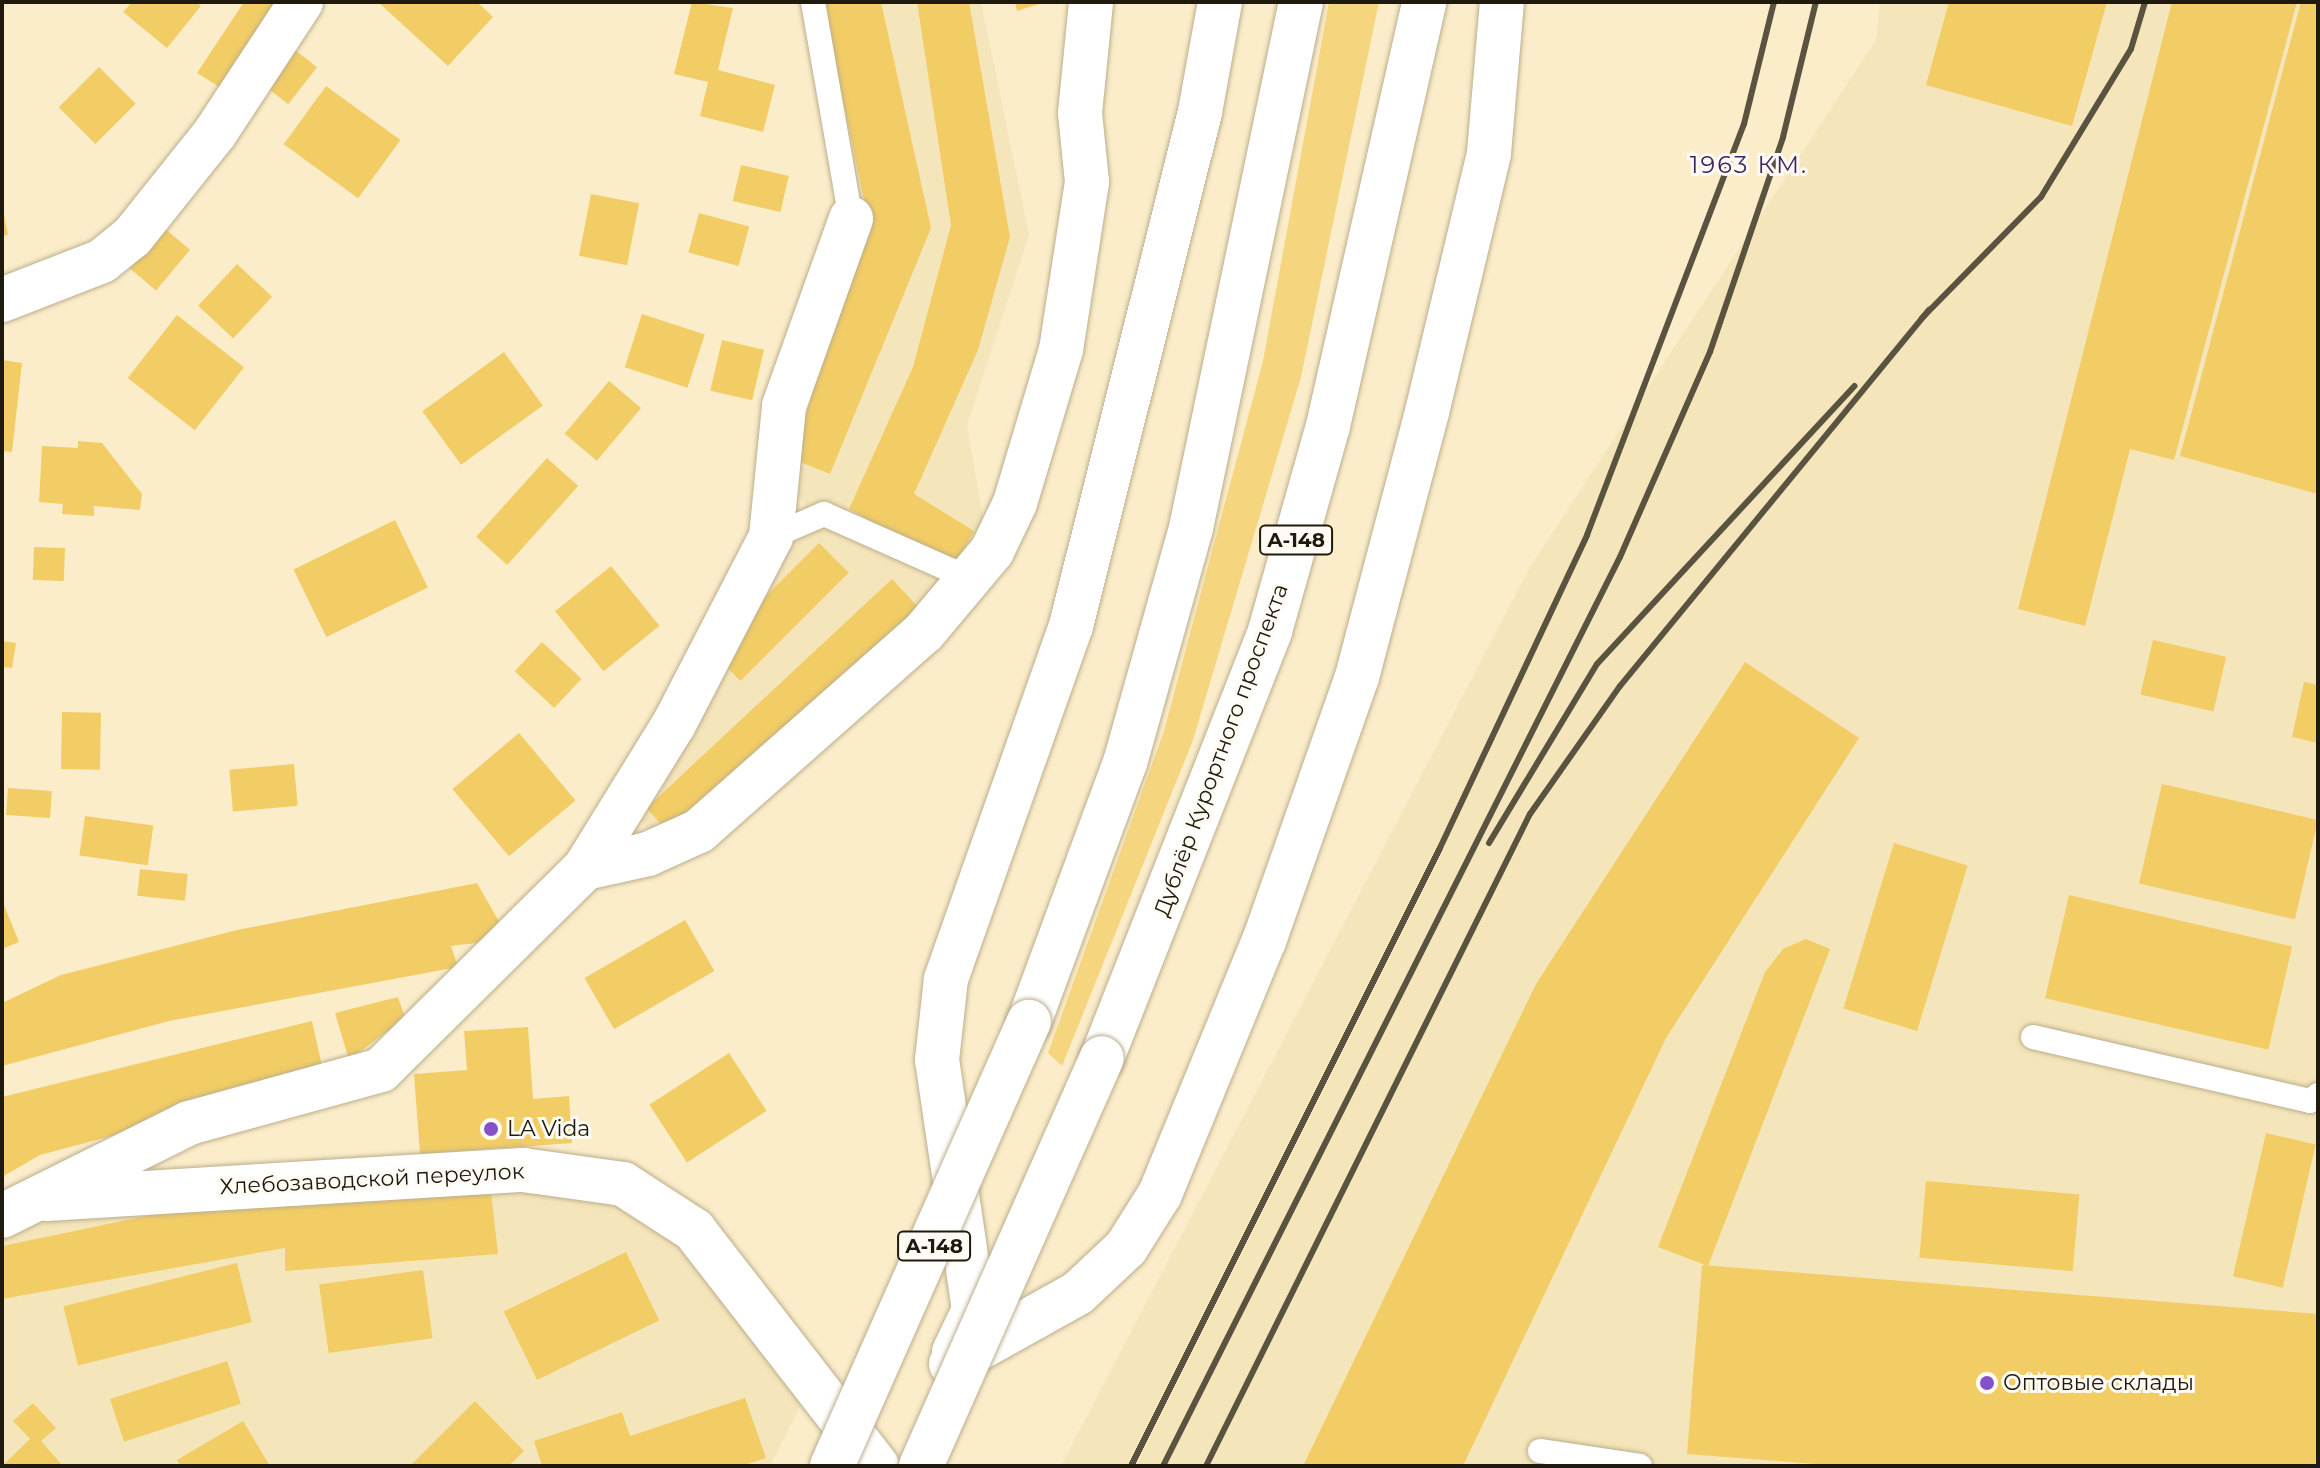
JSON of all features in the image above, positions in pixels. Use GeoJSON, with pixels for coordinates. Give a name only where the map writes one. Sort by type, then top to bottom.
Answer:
{"type":"FeatureCollection","features":[{"type":"Feature","properties":{"kind":"main road"},"geometry":{"type":"LineString","coordinates":[[12,287],[102,261],[132,237],[215,133],[301,2]]}},
{"type":"Feature","properties":{"kind":"main road"},"geometry":{"type":"LineString","coordinates":[[585,868],[648,854],[699,831],[800,748],[971,579],[1015,503],[1061,350],[1087,182],[1080,113],[1091,2]]}},
{"type":"Feature","properties":{"kind":"main road","name":"А-148"},"geometry":{"type":"LineString","coordinates":[[948,1365],[974,1310],[937,1060],[946,979],[1071,626],[1200,112],[1220,2]]}},
{"type":"Feature","properties":{"kind":"main road","name":"А-148"},"geometry":{"type":"LineString","coordinates":[[832,1466],[1029,1022],[1125,763],[1191,528],[1301,2]]}},
{"type":"Feature","properties":{"kind":"main road","name":"Дублёр Курортного проспекта"},"geometry":{"type":"LineString","coordinates":[[921,1466],[1102,1058],[1270,631],[1328,426],[1424,2]]}},
{"type":"Feature","properties":{"kind":"main road"},"geometry":{"type":"LineString","coordinates":[[899,1466],[948,1365],[1078,1293],[1126,1248],[1160,1194],[1264,941],[1357,677],[1427,412],[1489,153],[1502,2]]}},
{"type":"Feature","properties":{"kind":"main road"},"geometry":{"type":"LineString","coordinates":[[14,1208],[189,1123],[381,1070],[526,930],[585,868],[674,724],[771,537],[784,406],[851,219]]}},
{"type":"Feature","properties":{"kind":"main road","name":"Хлебозаводской переулок"},"geometry":{"type":"LineString","coordinates":[[14,1208],[507,1171],[623,1184],[694,1230],[877,1466]]}},
{"type":"Feature","properties":{"kind":"lane"},"geometry":{"type":"LineString","coordinates":[[813,2],[851,219]]}},
{"type":"Feature","properties":{"kind":"lane"},"geometry":{"type":"LineString","coordinates":[[771,537],[824,514],[971,579]]}},
{"type":"Feature","properties":{"kind":"lane"},"geometry":{"type":"LineString","coordinates":[[2033,1037],[2310,1101],[2318,1095]]}},
{"type":"Feature","properties":{"kind":"lane"},"geometry":{"type":"LineString","coordinates":[[1540,1451],[1640,1466]]}},
{"type":"Feature","properties":{"kind":"shaded area"},"geometry":{"type":"Polygon","coordinates":[[[814,2],[981,2],[1029,235],[967,425],[986,536],[951,587],[930,588],[935,625],[674,862],[631,809],[723,622],[807,508],[782,470],[853,237],[814,2]]]}},
{"type":"Feature","properties":{"kind":"shaded area"},"geometry":{"type":"Polygon","coordinates":[[[1329,2],[1379,2],[1301,377],[1193,740],[1062,1066],[1048,1053],[1164,731],[1263,361],[1329,2]]]}},
{"type":"Feature","properties":{"kind":"shaded area"},"geometry":{"type":"Polygon","coordinates":[[[1880,2],[2318,2],[2318,1466],[1061,1466],[1530,567],[1876,40],[1880,2]]]}},
{"type":"Feature","properties":{"kind":"shaded area"},"geometry":{"type":"Polygon","coordinates":[[[521,1177],[620,1191],[686,1234],[804,1398],[770,1466],[2,1466],[2,1229],[23,1216],[521,1177]]]}},
{"type":"Feature","properties":{"kind":"building"},"geometry":{"type":"Polygon","coordinates":[[[132,2],[195,2],[201,6],[167,48],[123,12],[132,2]]]}},
{"type":"Feature","properties":{"kind":"building"},"geometry":{"type":"Polygon","coordinates":[[[244,2],[276,4],[221,88],[197,73],[244,2]]]}},
{"type":"Feature","properties":{"kind":"building"},"geometry":{"type":"Polygon","coordinates":[[[378,2],[477,2],[493,17],[448,66],[378,2]]]}},
{"type":"Feature","properties":{"kind":"building"},"geometry":{"type":"Polygon","coordinates":[[[692,2],[733,8],[718,70],[775,85],[763,132],[700,116],[708,82],[674,74],[692,2]]]}},
{"type":"Feature","properties":{"kind":"building"},"geometry":{"type":"Polygon","coordinates":[[[822,2],[881,2],[931,228],[830,474],[793,459],[866,209],[822,2]]]}},
{"type":"Feature","properties":{"kind":"building"},"geometry":{"type":"Polygon","coordinates":[[[917,2],[969,2],[1010,237],[978,350],[914,494],[974,531],[954,567],[849,509],[913,367],[951,225],[917,2]]]}},
{"type":"Feature","properties":{"kind":"building"},"geometry":{"type":"Polygon","coordinates":[[[1015,2],[1045,2],[1017,11],[1015,2]]]}},
{"type":"Feature","properties":{"kind":"building"},"geometry":{"type":"Polygon","coordinates":[[[1949,2],[2107,2],[2072,126],[1926,85],[1949,2]]]}},
{"type":"Feature","properties":{"kind":"building"},"geometry":{"type":"Polygon","coordinates":[[[2172,2],[2297,2],[2174,460],[2130,449],[2085,626],[2018,609],[2172,2]]]}},
{"type":"Feature","properties":{"kind":"building"},"geometry":{"type":"Polygon","coordinates":[[[2301,2],[2318,2],[2318,494],[2180,456],[2301,2]]]}},
{"type":"Feature","properties":{"kind":"building"},"geometry":{"type":"Polygon","coordinates":[[[295,50],[317,67],[288,104],[266,87],[295,50]]]}},
{"type":"Feature","properties":{"kind":"building"},"geometry":{"type":"Polygon","coordinates":[[[99,67],[136,104],[95,144],[59,107],[99,67]]]}},
{"type":"Feature","properties":{"kind":"building"},"geometry":{"type":"Polygon","coordinates":[[[326,86],[400,140],[358,198],[284,144],[326,86]]]}},
{"type":"Feature","properties":{"kind":"building"},"geometry":{"type":"Polygon","coordinates":[[[741,165],[789,176],[780,212],[733,201],[741,165]]]}},
{"type":"Feature","properties":{"kind":"building"},"geometry":{"type":"Polygon","coordinates":[[[591,194],[639,203],[627,265],[579,256],[591,194]]]}},
{"type":"Feature","properties":{"kind":"building"},"geometry":{"type":"Polygon","coordinates":[[[2,205],[8,235],[2,236],[2,205]]]}},
{"type":"Feature","properties":{"kind":"building"},"geometry":{"type":"Polygon","coordinates":[[[699,213],[749,226],[739,266],[688,253],[699,213]]]}},
{"type":"Feature","properties":{"kind":"building"},"geometry":{"type":"Polygon","coordinates":[[[164,228],[190,250],[156,290],[130,269],[164,228]]]}},
{"type":"Feature","properties":{"kind":"building"},"geometry":{"type":"Polygon","coordinates":[[[237,264],[272,297],[233,338],[198,306],[237,264]]]}},
{"type":"Feature","properties":{"kind":"building"},"geometry":{"type":"Polygon","coordinates":[[[642,314],[705,334],[687,388],[625,367],[642,314]]]}},
{"type":"Feature","properties":{"kind":"building"},"geometry":{"type":"Polygon","coordinates":[[[177,315],[244,367],[195,430],[128,378],[177,315]]]}},
{"type":"Feature","properties":{"kind":"building"},"geometry":{"type":"Polygon","coordinates":[[[722,340],[764,350],[752,400],[710,391],[722,340]]]}},
{"type":"Feature","properties":{"kind":"building"},"geometry":{"type":"Polygon","coordinates":[[[504,352],[543,405],[461,465],[422,411],[504,352]]]}},
{"type":"Feature","properties":{"kind":"building"},"geometry":{"type":"Polygon","coordinates":[[[2,360],[22,363],[12,452],[2,451],[2,360]]]}},
{"type":"Feature","properties":{"kind":"building"},"geometry":{"type":"Polygon","coordinates":[[[609,381],[641,408],[597,461],[565,434],[609,381]]]}},
{"type":"Feature","properties":{"kind":"building"},"geometry":{"type":"Polygon","coordinates":[[[78,441],[102,443],[142,494],[140,510],[94,506],[94,516],[62,514],[63,504],[39,502],[42,446],[78,448],[78,441]]]}},
{"type":"Feature","properties":{"kind":"building"},"geometry":{"type":"Polygon","coordinates":[[[547,458],[578,486],[507,565],[476,537],[547,458]]]}},
{"type":"Feature","properties":{"kind":"building"},"geometry":{"type":"Polygon","coordinates":[[[395,520],[428,587],[326,637],[293,570],[395,520]]]}},
{"type":"Feature","properties":{"kind":"building"},"geometry":{"type":"Polygon","coordinates":[[[819,543],[849,573],[741,681],[711,651],[819,543]]]}},
{"type":"Feature","properties":{"kind":"building"},"geometry":{"type":"Polygon","coordinates":[[[34,547],[65,548],[64,581],[33,580],[34,547]]]}},
{"type":"Feature","properties":{"kind":"building"},"geometry":{"type":"Polygon","coordinates":[[[611,566],[659,626],[604,671],[555,611],[611,566]]]}},
{"type":"Feature","properties":{"kind":"building"},"geometry":{"type":"Polygon","coordinates":[[[892,579],[924,613],[678,843],[646,808],[892,579]]]}},
{"type":"Feature","properties":{"kind":"building"},"geometry":{"type":"Polygon","coordinates":[[[2153,640],[2226,657],[2213,711],[2140,695],[2153,640]]]}},
{"type":"Feature","properties":{"kind":"building"},"geometry":{"type":"Polygon","coordinates":[[[2,641],[16,643],[12,668],[2,667],[2,641]]]}},
{"type":"Feature","properties":{"kind":"building"},"geometry":{"type":"Polygon","coordinates":[[[542,642],[581,679],[554,708],[515,671],[542,642]]]}},
{"type":"Feature","properties":{"kind":"building"},"geometry":{"type":"Polygon","coordinates":[[[1745,662],[1859,738],[1666,1038],[1463,1466],[1303,1466],[1536,984],[1745,662]]]}},
{"type":"Feature","properties":{"kind":"building"},"geometry":{"type":"Polygon","coordinates":[[[2304,682],[2318,685],[2318,743],[2292,737],[2304,682]]]}},
{"type":"Feature","properties":{"kind":"building"},"geometry":{"type":"Polygon","coordinates":[[[62,712],[101,713],[100,770],[61,769],[62,712]]]}},
{"type":"Feature","properties":{"kind":"building"},"geometry":{"type":"Polygon","coordinates":[[[519,733],[576,800],[509,856],[452,789],[519,733]]]}},
{"type":"Feature","properties":{"kind":"building"},"geometry":{"type":"Polygon","coordinates":[[[294,764],[298,806],[233,812],[229,770],[294,764]]]}},
{"type":"Feature","properties":{"kind":"building"},"geometry":{"type":"Polygon","coordinates":[[[2162,784],[2318,820],[2295,919],[2139,883],[2162,784]]]}},
{"type":"Feature","properties":{"kind":"building"},"geometry":{"type":"Polygon","coordinates":[[[8,788],[52,791],[50,818],[6,815],[8,788]]]}},
{"type":"Feature","properties":{"kind":"building"},"geometry":{"type":"Polygon","coordinates":[[[85,816],[153,826],[148,865],[79,856],[85,816]]]}},
{"type":"Feature","properties":{"kind":"building"},"geometry":{"type":"Polygon","coordinates":[[[1894,843],[1968,866],[1917,1031],[1843,1008],[1894,843]]]}},
{"type":"Feature","properties":{"kind":"building"},"geometry":{"type":"Polygon","coordinates":[[[140,869],[188,874],[185,901],[137,896],[140,869]]]}},
{"type":"Feature","properties":{"kind":"building"},"geometry":{"type":"Polygon","coordinates":[[[477,883],[509,939],[451,946],[458,967],[169,1021],[2,1066],[2,1003],[61,975],[237,930],[477,883]]]}},
{"type":"Feature","properties":{"kind":"building"},"geometry":{"type":"Polygon","coordinates":[[[2069,895],[2292,947],[2268,1050],[2045,998],[2069,895]]]}},
{"type":"Feature","properties":{"kind":"building"},"geometry":{"type":"Polygon","coordinates":[[[2,900],[19,942],[2,949],[2,900]]]}},
{"type":"Feature","properties":{"kind":"building"},"geometry":{"type":"Polygon","coordinates":[[[685,920],[714,971],[614,1029],[585,978],[685,920]]]}},
{"type":"Feature","properties":{"kind":"building"},"geometry":{"type":"Polygon","coordinates":[[[1806,939],[1830,949],[1708,1266],[1658,1247],[1765,972],[1783,949],[1806,939]]]}},
{"type":"Feature","properties":{"kind":"building"},"geometry":{"type":"Polygon","coordinates":[[[398,997],[405,1018],[349,1060],[335,1013],[398,997]]]}},
{"type":"Feature","properties":{"kind":"building"},"geometry":{"type":"Polygon","coordinates":[[[312,1021],[325,1079],[40,1155],[2,1177],[2,1097],[312,1021]]]}},
{"type":"Feature","properties":{"kind":"building"},"geometry":{"type":"Polygon","coordinates":[[[528,1027],[533,1099],[569,1096],[572,1143],[420,1154],[414,1074],[467,1070],[464,1031],[528,1027]]]}},
{"type":"Feature","properties":{"kind":"building"},"geometry":{"type":"Polygon","coordinates":[[[729,1053],[767,1111],[687,1163],[649,1105],[729,1053]]]}},
{"type":"Feature","properties":{"kind":"building"},"geometry":{"type":"Polygon","coordinates":[[[2266,1133],[2316,1144],[2283,1288],[2233,1276],[2266,1133]]]}},
{"type":"Feature","properties":{"kind":"building"},"geometry":{"type":"Polygon","coordinates":[[[1926,1181],[2079,1194],[2073,1271],[1919,1258],[1926,1181]]]}},
{"type":"Feature","properties":{"kind":"building"},"geometry":{"type":"Polygon","coordinates":[[[491,1192],[498,1254],[285,1271],[285,1248],[2,1299],[2,1246],[161,1213],[491,1192]]]}},
{"type":"Feature","properties":{"kind":"building"},"geometry":{"type":"Polygon","coordinates":[[[626,1252],[659,1320],[537,1380],[504,1312],[626,1252]]]}},
{"type":"Feature","properties":{"kind":"building"},"geometry":{"type":"Polygon","coordinates":[[[237,1263],[252,1322],[78,1365],[63,1306],[237,1263]]]}},
{"type":"Feature","properties":{"kind":"building","name":"Оптовые склады"},"geometry":{"type":"Polygon","coordinates":[[[1702,1265],[2318,1314],[2318,1466],[1842,1466],[1687,1454],[1702,1265]]]}},
{"type":"Feature","properties":{"kind":"building"},"geometry":{"type":"Polygon","coordinates":[[[423,1270],[433,1338],[329,1353],[319,1285],[423,1270]]]}},
{"type":"Feature","properties":{"kind":"building"},"geometry":{"type":"Polygon","coordinates":[[[227,1361],[241,1404],[124,1442],[110,1399],[227,1361]]]}},
{"type":"Feature","properties":{"kind":"building"},"geometry":{"type":"Polygon","coordinates":[[[745,1398],[766,1458],[741,1466],[542,1466],[534,1441],[622,1412],[630,1436],[745,1398]]]}},
{"type":"Feature","properties":{"kind":"building"},"geometry":{"type":"Polygon","coordinates":[[[475,1401],[524,1451],[509,1466],[410,1466],[475,1401]]]}},
{"type":"Feature","properties":{"kind":"building"},"geometry":{"type":"Polygon","coordinates":[[[33,1403],[56,1428],[41,1441],[63,1466],[2,1466],[30,1439],[13,1421],[33,1403]]]}},
{"type":"Feature","properties":{"kind":"building"},"geometry":{"type":"Polygon","coordinates":[[[243,1421],[270,1466],[180,1466],[177,1460],[243,1421]]]}},
{"type":"Feature","properties":{"kind":"railway"},"geometry":{"type":"LineString","coordinates":[[1131,1466],[1439,850],[1587,535],[1744,124],[1774,2]]}},
{"type":"Feature","properties":{"kind":"railway"},"geometry":{"type":"LineString","coordinates":[[1163,1466],[1620,557],[1710,352],[1783,137],[1816,2]]}},
{"type":"Feature","properties":{"kind":"railway"},"geometry":{"type":"LineString","coordinates":[[1922,318],[2041,197],[2131,49],[2145,2]]}},
{"type":"Feature","properties":{"kind":"railway"},"geometry":{"type":"LineString","coordinates":[[1206,1466],[1530,814],[1620,686],[1929,310]]}},
{"type":"Feature","properties":{"kind":"railway"},"geometry":{"type":"LineString","coordinates":[[1489,843],[1597,664],[1854,386]]}},
{"type":"Feature","properties":{"kind":"place","name":"LA Vida"},"geometry":{"type":"Point","coordinates":[491,1129]}},
{"type":"Feature","properties":{"kind":"place","name":"Оптовые склады"},"geometry":{"type":"Point","coordinates":[1987,1383]}},
{"type":"Feature","properties":{"kind":"district","name":"1963 КМ."},"geometry":{"type":"Point","coordinates":[1749,165]}}]}
